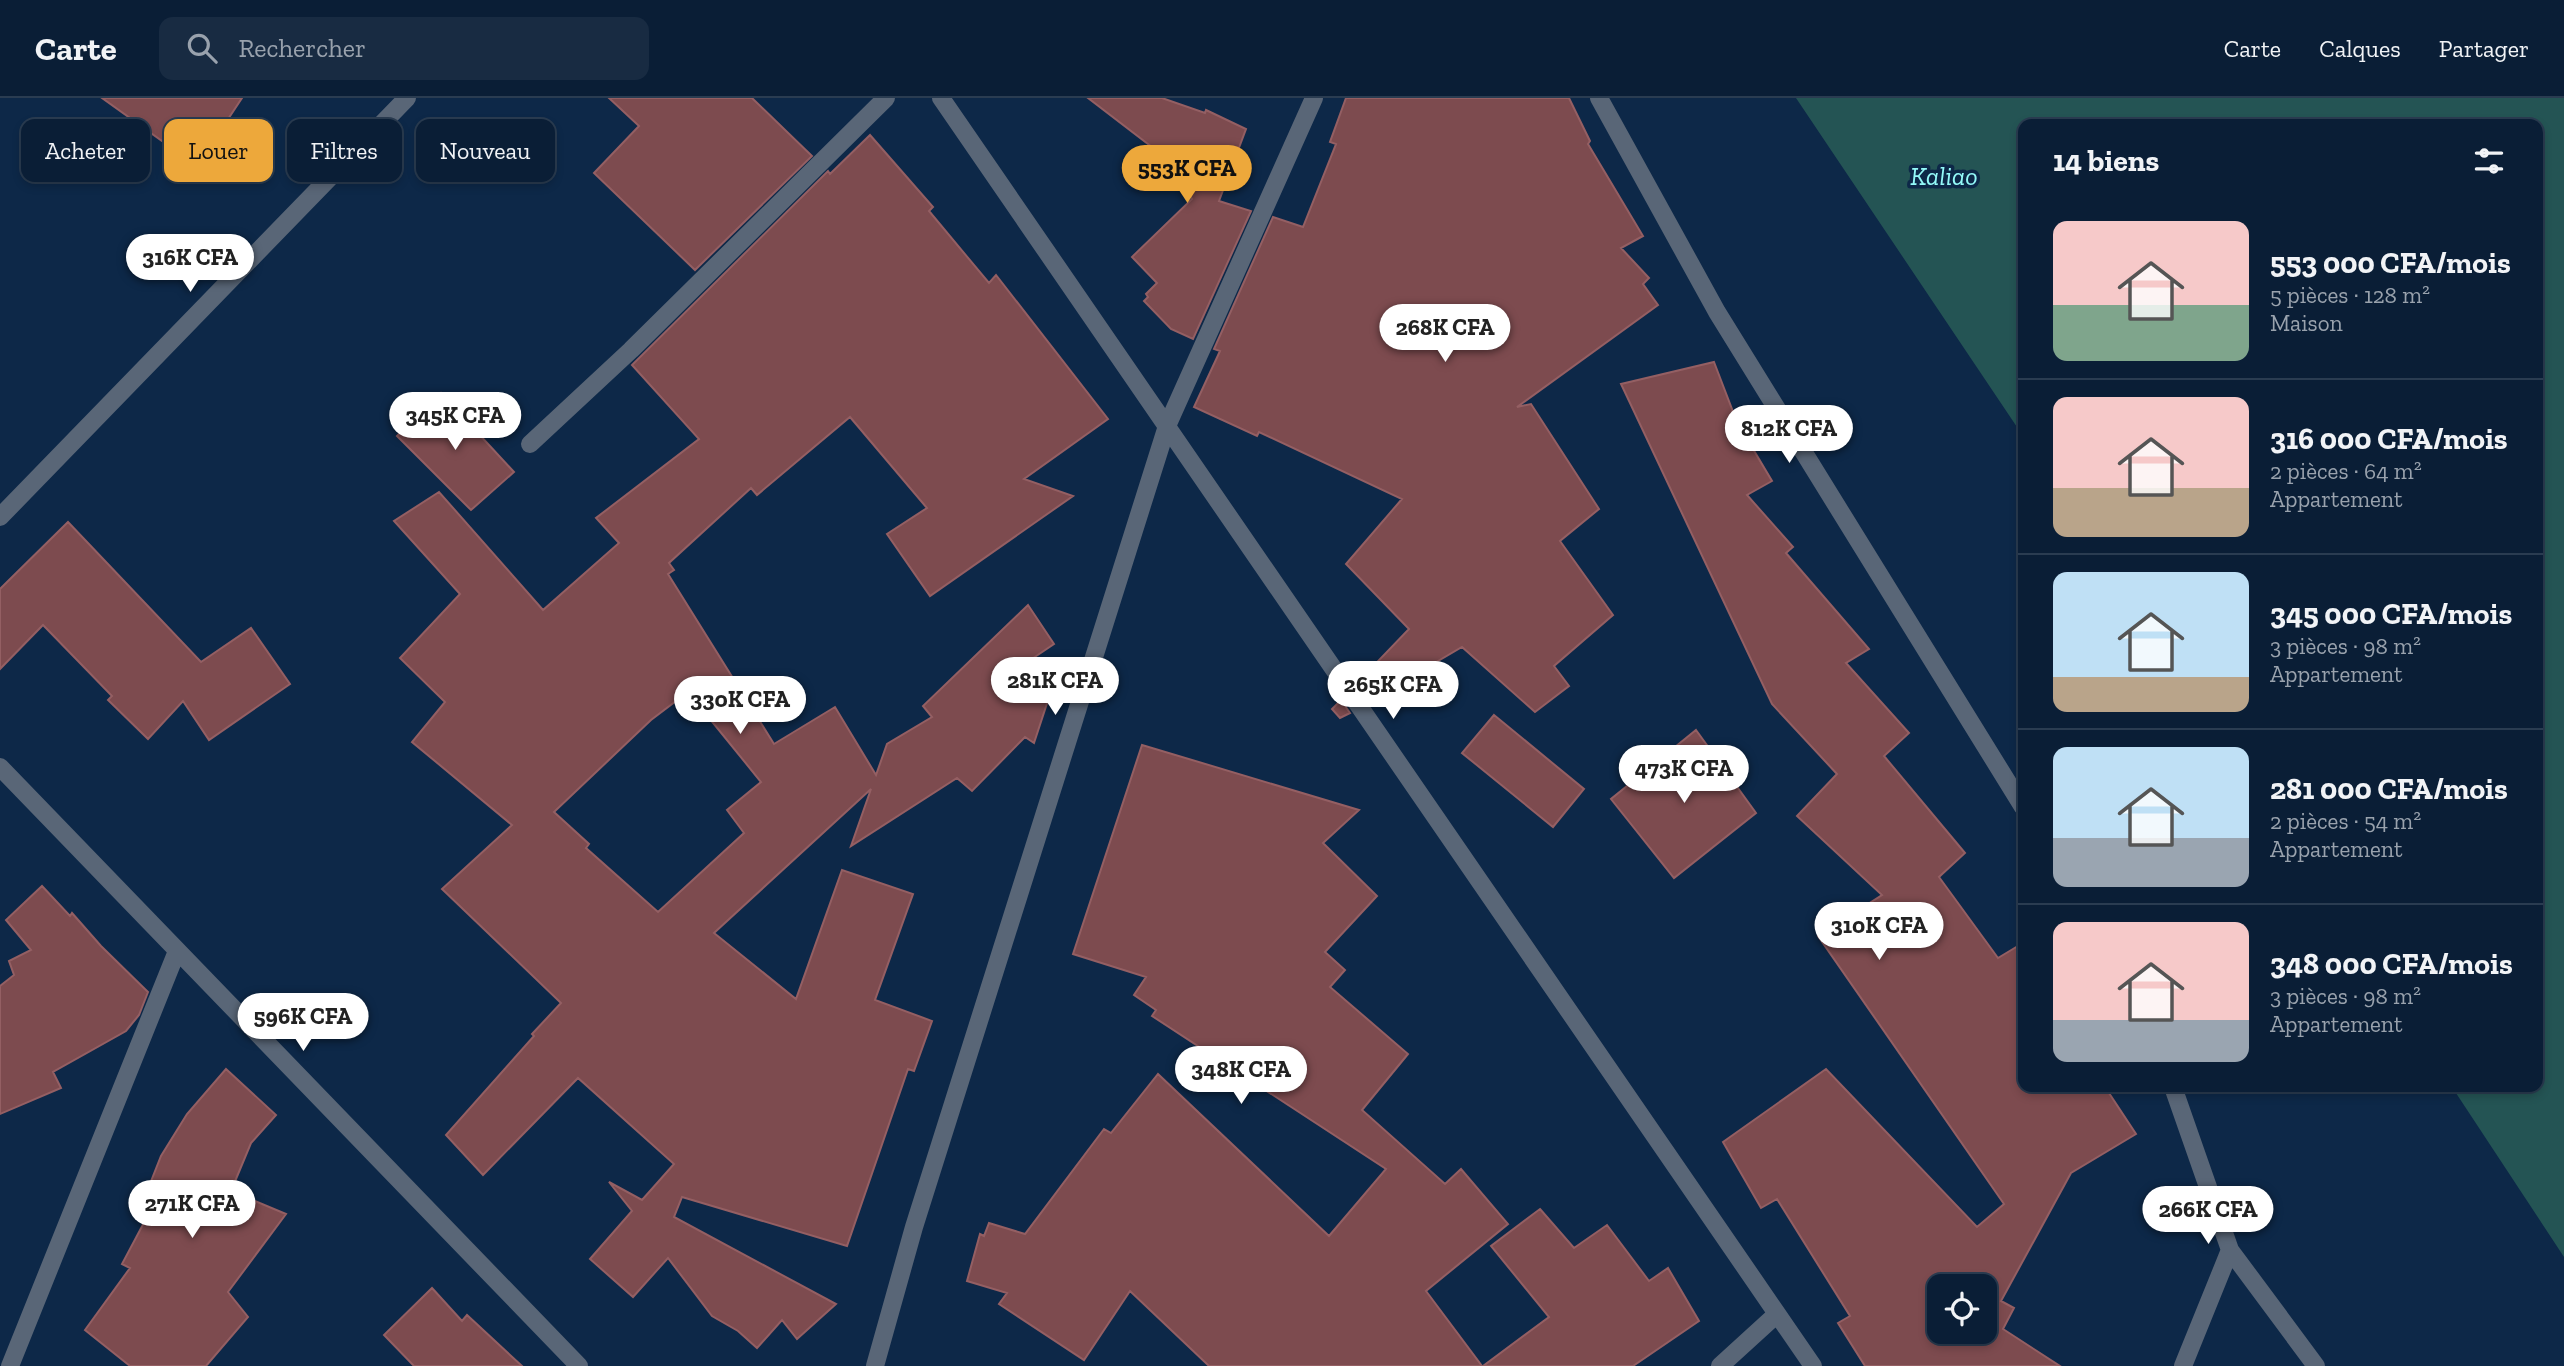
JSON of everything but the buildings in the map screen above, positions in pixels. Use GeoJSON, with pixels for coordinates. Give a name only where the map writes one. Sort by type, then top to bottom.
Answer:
{"type":"FeatureCollection","features":[{"type":"Feature","properties":{"kind":"street"},"geometry":{"type":"LineString","coordinates":[[0,517],[407,98]]}},
{"type":"Feature","properties":{"kind":"street"},"geometry":{"type":"LineString","coordinates":[[530,444],[631,350],[886,98]]}},
{"type":"Feature","properties":{"kind":"street"},"geometry":{"type":"LineString","coordinates":[[941,98],[1813,1366]]}},
{"type":"Feature","properties":{"kind":"street"},"geometry":{"type":"LineString","coordinates":[[875,1366],[918,1214],[1167,426],[1314,98]]}},
{"type":"Feature","properties":{"kind":"street"},"geometry":{"type":"LineString","coordinates":[[1599,98],[1717,312],[2018,799]]}},
{"type":"Feature","properties":{"kind":"street"},"geometry":{"type":"LineString","coordinates":[[0,767],[177,951],[560,1359],[579,1366]]}},
{"type":"Feature","properties":{"kind":"street"},"geometry":{"type":"LineString","coordinates":[[10,1366],[177,951]]}},
{"type":"Feature","properties":{"kind":"street"},"geometry":{"type":"LineString","coordinates":[[2175,1092],[2230,1250],[2316,1366]]}},
{"type":"Feature","properties":{"kind":"street"},"geometry":{"type":"LineString","coordinates":[[2183,1366],[2230,1250]]}},
{"type":"Feature","properties":{"kind":"street"},"geometry":{"type":"LineString","coordinates":[[1720,1366],[1777,1314]]}},
{"type":"Feature","properties":{"kind":"water","name":"Kaliao"},"geometry":{"type":"Polygon","coordinates":[[[1796,98],[2564,98],[2564,1257],[2455,1092],[2543,1092],[2543,119],[2018,119],[2018,429],[1796,98]]]}}]}
